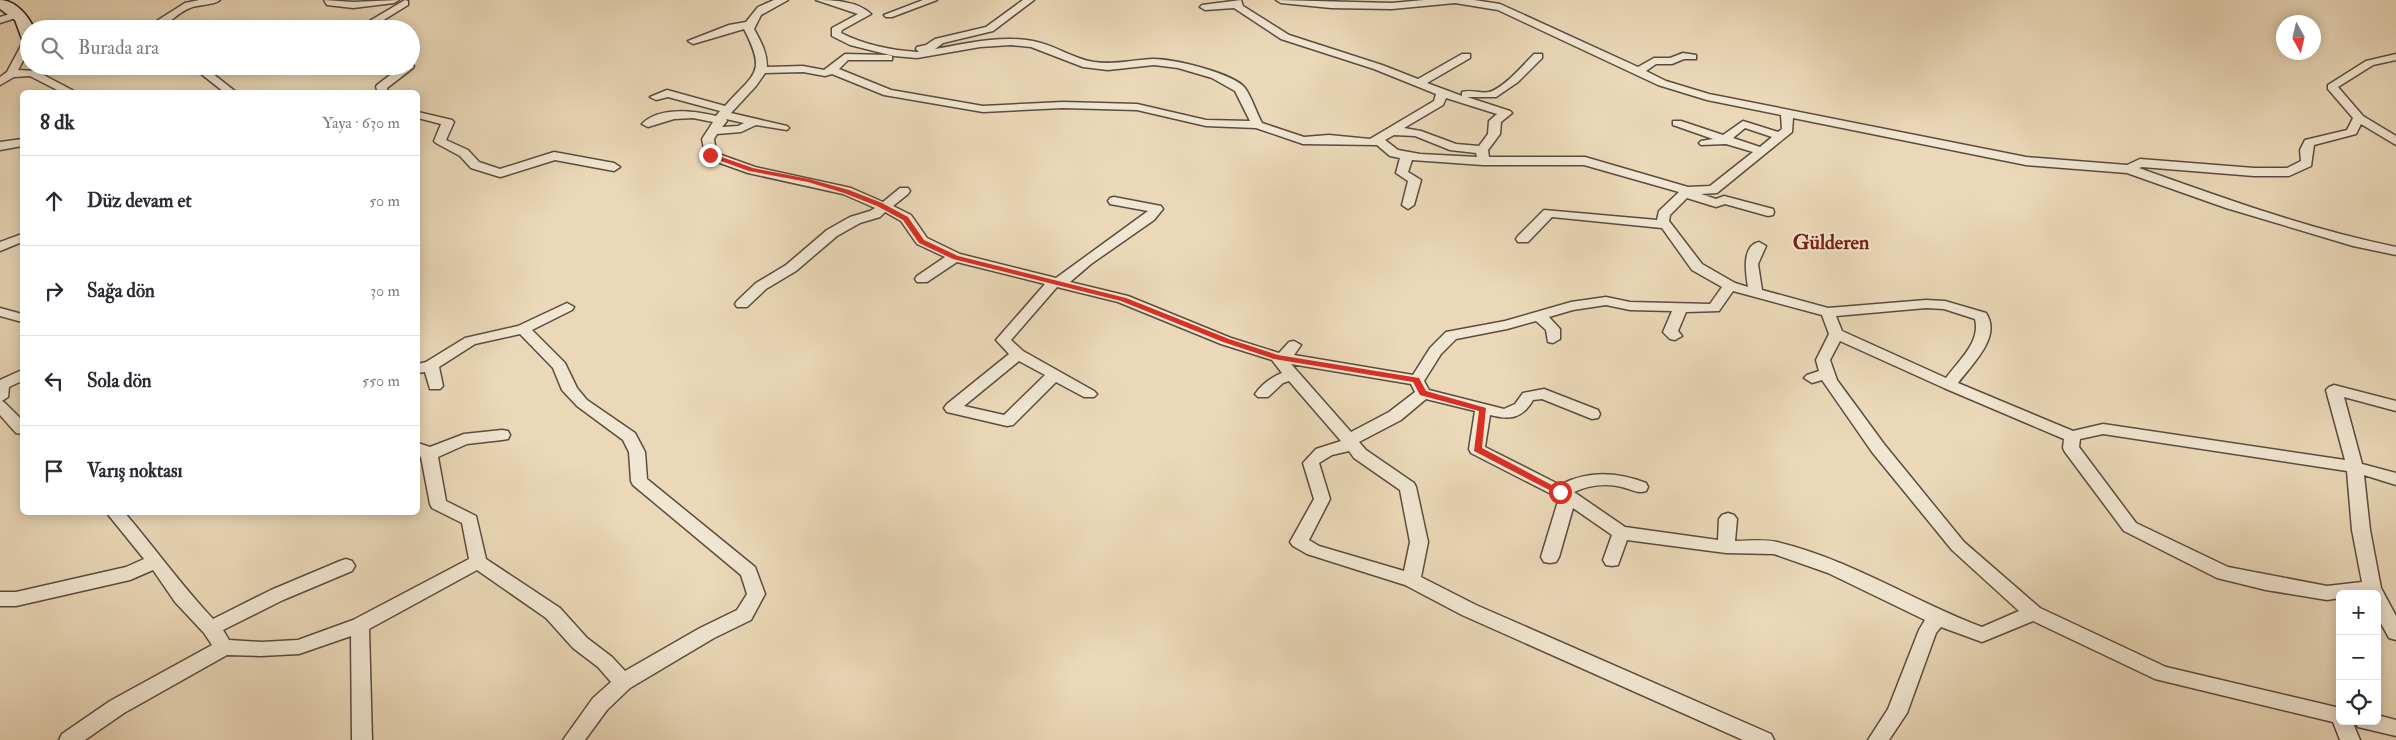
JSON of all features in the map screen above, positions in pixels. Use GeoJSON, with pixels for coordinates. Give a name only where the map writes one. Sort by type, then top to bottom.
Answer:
{"type":"FeatureCollection","features":[{"type":"Feature","properties":{"kind":"street"},"geometry":{"type":"LineString","coordinates":[[173,0],[188,5]]}},
{"type":"Feature","properties":{"kind":"street"},"geometry":{"type":"LineString","coordinates":[[166,20],[172,17],[175,12],[188,5],[215,0]]}},
{"type":"Feature","properties":{"kind":"street"},"geometry":{"type":"LineString","coordinates":[[329,0],[330,3],[353,4],[394,0]]}},
{"type":"Feature","properties":{"kind":"street"},"geometry":{"type":"LineString","coordinates":[[378,20],[404,2],[416,0]]}},
{"type":"Feature","properties":{"kind":"street"},"geometry":{"type":"LineString","coordinates":[[783,0],[759,8],[751,19],[749,29],[761,46],[764,63],[754,85],[722,119],[708,139],[710,155],[752,170],[809,180],[847,191],[906,218],[922,241],[955,257],[1053,283],[1124,299],[1226,341],[1280,357],[1420,386],[1483,410],[1506,414],[1521,407],[1528,396],[1544,394],[1592,414]]}},
{"type":"Feature","properties":{"kind":"street"},"geometry":{"type":"LineString","coordinates":[[820,0],[857,9],[866,14],[836,28],[836,34],[842,38],[861,45],[902,54],[921,55]]}},
{"type":"Feature","properties":{"kind":"street"},"geometry":{"type":"LineString","coordinates":[[889,15],[932,0]]}},
{"type":"Feature","properties":{"kind":"street"},"geometry":{"type":"LineString","coordinates":[[902,54],[908,50],[929,48],[939,41],[989,29],[1028,0]]}},
{"type":"Feature","properties":{"kind":"street"},"geometry":{"type":"LineString","coordinates":[[1281,0],[1331,5],[1392,6],[1455,0],[1503,4],[1638,72],[1662,83],[1699,95],[2026,161],[2129,169],[2230,205],[2358,243],[2396,251]]}},
{"type":"Feature","properties":{"kind":"street"},"geometry":{"type":"LineString","coordinates":[[0,3],[19,14],[22,20]]}},
{"type":"Feature","properties":{"kind":"street"},"geometry":{"type":"LineString","coordinates":[[1205,7],[1237,3],[1269,28],[1286,37],[1419,83],[1442,93],[1506,113],[1495,121],[1494,134],[1483,155]]}},
{"type":"Feature","properties":{"kind":"street"},"geometry":{"type":"LineString","coordinates":[[0,20],[19,14]]}},
{"type":"Feature","properties":{"kind":"street"},"geometry":{"type":"LineString","coordinates":[[693,42],[733,27],[750,25]]}},
{"type":"Feature","properties":{"kind":"street"},"geometry":{"type":"LineString","coordinates":[[761,70],[803,69],[825,73],[832,70],[845,57],[909,58],[969,46],[1011,42],[1033,44],[1083,64],[1098,66],[1163,62],[1216,76],[1240,90],[1257,125]]}},
{"type":"Feature","properties":{"kind":"street"},"geometry":{"type":"LineString","coordinates":[[1419,83],[1466,56]]}},
{"type":"Feature","properties":{"kind":"street"},"geometry":{"type":"LineString","coordinates":[[1482,105],[1492,95],[1514,80],[1538,56]]}},
{"type":"Feature","properties":{"kind":"street"},"geometry":{"type":"LineString","coordinates":[[1638,72],[1654,61],[1672,61],[1684,56],[1692,57]]}},
{"type":"Feature","properties":{"kind":"street"},"geometry":{"type":"LineString","coordinates":[[0,82],[11,74],[20,57]]}},
{"type":"Feature","properties":{"kind":"street"},"geometry":{"type":"LineString","coordinates":[[2396,57],[2384,58],[2358,67],[2332,87],[2358,118],[2396,141]]}},
{"type":"Feature","properties":{"kind":"street"},"geometry":{"type":"LineString","coordinates":[[832,70],[888,93],[983,109],[1105,105],[1137,107],[1206,124],[1257,125],[1303,140],[1329,139],[1372,144],[1439,102],[1442,93]]}},
{"type":"Feature","properties":{"kind":"street"},"geometry":{"type":"LineString","coordinates":[[11,74],[20,74]]}},
{"type":"Feature","properties":{"kind":"street"},"geometry":{"type":"LineString","coordinates":[[36,75],[64,90]]}},
{"type":"Feature","properties":{"kind":"street"},"geometry":{"type":"LineString","coordinates":[[208,75],[228,90]]}},
{"type":"Feature","properties":{"kind":"street"},"geometry":{"type":"LineString","coordinates":[[382,90],[381,87],[396,75]]}},
{"type":"Feature","properties":{"kind":"street"},"geometry":{"type":"LineString","coordinates":[[1442,93],[1492,95]]}},
{"type":"Feature","properties":{"kind":"street"},"geometry":{"type":"LineString","coordinates":[[656,97],[667,94],[741,129],[758,121]]}},
{"type":"Feature","properties":{"kind":"street"},"geometry":{"type":"LineString","coordinates":[[648,124],[653,120],[690,113],[722,119],[758,121],[783,128]]}},
{"type":"Feature","properties":{"kind":"street"},"geometry":{"type":"LineString","coordinates":[[1787,113],[1788,130],[1713,190],[1686,192],[1664,214],[1663,221],[1697,267],[1730,286],[1756,294],[1828,312],[1926,304],[1945,305],[1981,316],[1984,327],[1982,340],[1948,385]]}},
{"type":"Feature","properties":{"kind":"street"},"geometry":{"type":"LineString","coordinates":[[420,115],[448,122],[440,141],[464,153],[475,165],[500,173],[554,156],[614,167]]}},
{"type":"Feature","properties":{"kind":"street"},"geometry":{"type":"LineString","coordinates":[[2129,169],[2140,163],[2254,172],[2289,172],[2307,163],[2306,150],[2309,142],[2352,132],[2358,118]]}},
{"type":"Feature","properties":{"kind":"street"},"geometry":{"type":"LineString","coordinates":[[1677,122],[1760,152]]}},
{"type":"Feature","properties":{"kind":"street"},"geometry":{"type":"LineString","coordinates":[[1705,143],[1720,142],[1743,124],[1780,136]]}},
{"type":"Feature","properties":{"kind":"street"},"geometry":{"type":"LineString","coordinates":[[1393,131],[1417,133],[1454,147],[1483,155]]}},
{"type":"Feature","properties":{"kind":"street"},"geometry":{"type":"LineString","coordinates":[[1378,140],[1394,153],[1407,155],[1483,155],[1585,161],[1716,203],[1724,200],[1768,212]]}},
{"type":"Feature","properties":{"kind":"street"},"geometry":{"type":"LineString","coordinates":[[0,146],[20,143]]}},
{"type":"Feature","properties":{"kind":"street"},"geometry":{"type":"LineString","coordinates":[[1407,155],[1402,174],[1415,180],[1408,205]]}},
{"type":"Feature","properties":{"kind":"street"},"geometry":{"type":"LineString","coordinates":[[742,304],[761,286],[791,268],[832,233],[855,220],[875,214],[886,208],[904,191]]}},
{"type":"Feature","properties":{"kind":"street"},"geometry":{"type":"LineString","coordinates":[[1089,394],[1018,354],[1004,340],[1053,283],[1064,280],[1086,261],[1149,217],[1157,208],[1114,200]]}},
{"type":"Feature","properties":{"kind":"street"},"geometry":{"type":"LineString","coordinates":[[1524,239],[1549,214],[1666,225]]}},
{"type":"Feature","properties":{"kind":"street"},"geometry":{"type":"LineString","coordinates":[[0,247],[20,239]]}},
{"type":"Feature","properties":{"kind":"street"},"geometry":{"type":"LineString","coordinates":[[1756,294],[1751,264],[1758,246]]}},
{"type":"Feature","properties":{"kind":"street"},"geometry":{"type":"LineString","coordinates":[[922,279],[955,257]]}},
{"type":"Feature","properties":{"kind":"street"},"geometry":{"type":"LineString","coordinates":[[1730,286],[1714,308],[1630,306],[1606,301],[1571,306],[1507,325],[1451,334],[1435,351],[1420,386],[1395,416],[1349,440],[1346,447],[1328,450],[1316,455],[1311,463],[1322,498],[1299,542],[1312,550],[1411,580],[1469,610],[1764,740]]}},
{"type":"Feature","properties":{"kind":"street"},"geometry":{"type":"LineString","coordinates":[[435,386],[424,367],[470,341],[522,329],[567,308]]}},
{"type":"Feature","properties":{"kind":"street"},"geometry":{"type":"LineString","coordinates":[[1675,336],[1670,332],[1681,308]]}},
{"type":"Feature","properties":{"kind":"street"},"geometry":{"type":"LineString","coordinates":[[0,312],[20,317]]}},
{"type":"Feature","properties":{"kind":"street"},"geometry":{"type":"LineString","coordinates":[[1828,312],[1836,334],[1948,385],[2072,436],[2103,429],[2355,467],[2396,479]]}},
{"type":"Feature","properties":{"kind":"street"},"geometry":{"type":"LineString","coordinates":[[1539,316],[1554,329],[1553,339]]}},
{"type":"Feature","properties":{"kind":"street"},"geometry":{"type":"LineString","coordinates":[[522,329],[560,366],[570,390],[582,402],[629,437],[637,452],[639,481],[749,572],[756,594],[744,615],[707,633],[623,682],[600,704],[573,740]]}},
{"type":"Feature","properties":{"kind":"street"},"geometry":{"type":"LineString","coordinates":[[1836,334],[1823,360],[1820,376],[1830,380],[1878,448],[1958,546],[2034,613],[2162,674],[2336,715]]}},
{"type":"Feature","properties":{"kind":"street"},"geometry":{"type":"LineString","coordinates":[[1280,357],[1294,345]]}},
{"type":"Feature","properties":{"kind":"street"},"geometry":{"type":"LineString","coordinates":[[1018,354],[952,408],[1007,421],[1055,374]]}},
{"type":"Feature","properties":{"kind":"street"},"geometry":{"type":"LineString","coordinates":[[1280,357],[1292,374],[1360,454],[1408,487],[1419,542],[1411,580]]}},
{"type":"Feature","properties":{"kind":"street"},"geometry":{"type":"LineString","coordinates":[[1263,394],[1278,380],[1292,374]]}},
{"type":"Feature","properties":{"kind":"street"},"geometry":{"type":"LineString","coordinates":[[0,397],[2,385],[20,376]]}},
{"type":"Feature","properties":{"kind":"street"},"geometry":{"type":"LineString","coordinates":[[2374,590],[2361,530],[2355,467],[2334,390],[2396,406]]}},
{"type":"Feature","properties":{"kind":"street"},"geometry":{"type":"LineString","coordinates":[[0,406],[20,427]]}},
{"type":"Feature","properties":{"kind":"street"},"geometry":{"type":"LineString","coordinates":[[1483,410],[1477,449],[1564,494],[1621,533],[1726,547],[1775,548],[1834,568],[1937,618],[1982,635],[2034,613]]}},
{"type":"Feature","properties":{"kind":"street"},"geometry":{"type":"LineString","coordinates":[[502,436],[464,440],[423,451],[438,504],[470,520],[478,562],[553,613],[580,643],[606,662],[623,682]]}},
{"type":"Feature","properties":{"kind":"street"},"geometry":{"type":"LineString","coordinates":[[2072,436],[2071,448],[2130,527],[2223,574],[2266,584],[2336,593]]}},
{"type":"Feature","properties":{"kind":"street"},"geometry":{"type":"LineString","coordinates":[[1550,557],[1564,494],[1574,484],[1610,478],[1623,480],[1640,487]]}},
{"type":"Feature","properties":{"kind":"street"},"geometry":{"type":"LineString","coordinates":[[117,515],[156,561],[181,597],[211,628],[224,647]]}},
{"type":"Feature","properties":{"kind":"street"},"geometry":{"type":"LineString","coordinates":[[1726,547],[1728,519]]}},
{"type":"Feature","properties":{"kind":"street"},"geometry":{"type":"LineString","coordinates":[[1612,560],[1621,533]]}},
{"type":"Feature","properties":{"kind":"street"},"geometry":{"type":"LineString","coordinates":[[0,599],[16,599],[130,573],[156,561]]}},
{"type":"Feature","properties":{"kind":"street"},"geometry":{"type":"LineString","coordinates":[[68,740],[117,707],[224,647],[261,649],[299,647],[360,625],[478,562]]}},
{"type":"Feature","properties":{"kind":"street"},"geometry":{"type":"LineString","coordinates":[[211,628],[277,595],[346,566]]}},
{"type":"Feature","properties":{"kind":"street"},"geometry":{"type":"LineString","coordinates":[[2381,604],[2396,633]]}},
{"type":"Feature","properties":{"kind":"street"},"geometry":{"type":"LineString","coordinates":[[1878,740],[1898,713],[1928,630],[1937,618]]}},
{"type":"Feature","properties":{"kind":"street"},"geometry":{"type":"LineString","coordinates":[[360,625],[362,740]]}},
{"type":"Feature","properties":{"kind":"street"},"geometry":{"type":"LineString","coordinates":[[2344,725],[2350,740]]}},
{"type":"Feature","properties":{"kind":"street"},"geometry":{"type":"LineString","coordinates":[[2381,725],[2396,728]]}},
{"type":"Feature","properties":{"kind":"district","name":"Gülderen"},"geometry":{"type":"Point","coordinates":[1831,242]}},
{"type":"Feature","properties":{"kind":"route"},"geometry":{"type":"LineString","coordinates":[[710,155],[730,164],[752,170],[809,180],[847,191],[906,218],[922,241],[955,257],[1053,283],[1124,299],[1226,341],[1277,357],[1416,380],[1423,393],[1483,410],[1477,449],[1560,492]]}}]}
